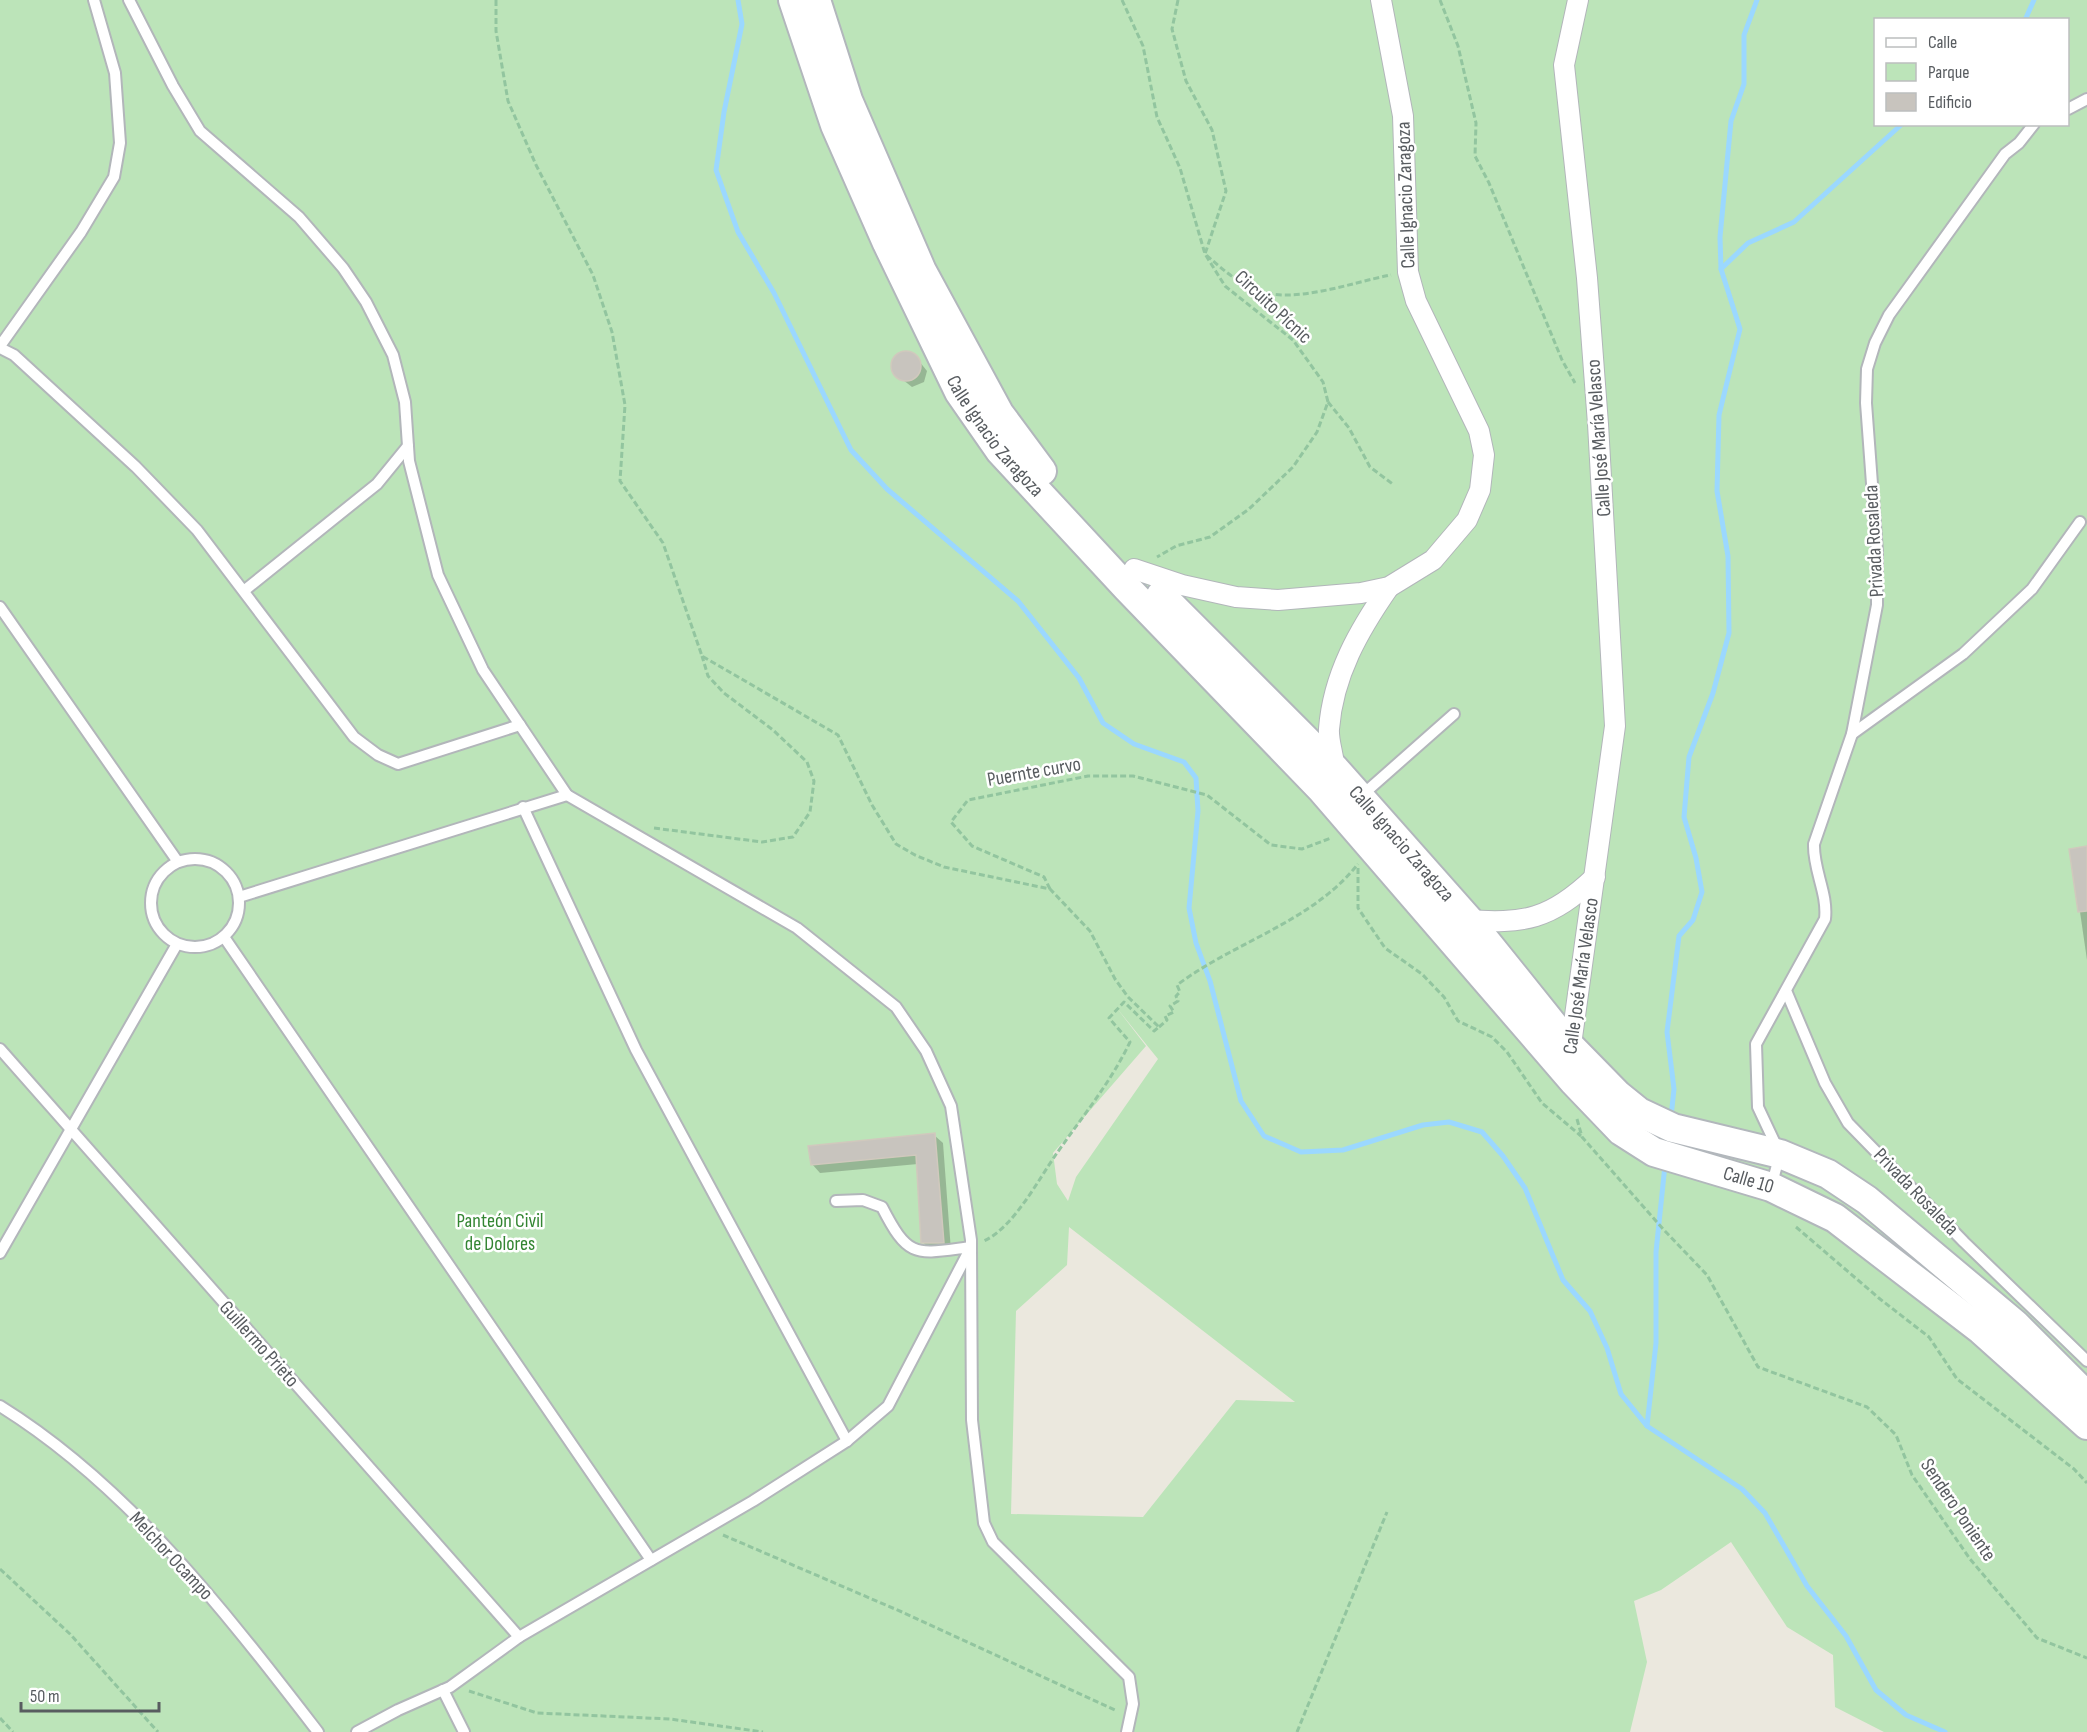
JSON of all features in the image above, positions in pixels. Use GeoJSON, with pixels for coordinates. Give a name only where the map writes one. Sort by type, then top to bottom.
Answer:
{"type":"FeatureCollection","features":[{"type":"Feature","properties":{"kind":"street","name":"Calle Ignacio Zaragoza"},"geometry":{"type":"LineString","coordinates":[[793,0],[835,125],[926,327],[970,408],[1016,468],[1127,588],[1328,779],[1360,797],[1469,920]]}},
{"type":"Feature","properties":{"kind":"street","name":"Calle Ignacio Zaragoza"},"geometry":{"type":"LineString","coordinates":[[816,0],[848,100],[922,271],[999,413],[1056,488],[1328,779],[1355,828],[1368,859],[1434,918]]}},
{"type":"Feature","properties":{"kind":"street","name":"Calle Ignacio Zaragoza"},"geometry":{"type":"LineString","coordinates":[[1134,569],[1182,585],[1236,597],[1278,600],[1329,597],[1389,587],[1433,560],[1467,520],[1480,490],[1484,455],[1479,430],[1416,301],[1408,272],[1403,116],[1381,0]]}},
{"type":"Feature","properties":{"kind":"street","name":"Calle José María Velasco"},"geometry":{"type":"LineString","coordinates":[[1570,1078],[1571,1047],[1615,718],[1605,507],[1595,379],[1564,65],[1578,0]]}},
{"type":"Feature","properties":{"kind":"street","name":"Calle Ignacio Zaragoza"},"geometry":{"type":"LineString","coordinates":[[1328,779],[1329,731],[1335,692],[1349,650],[1362,626],[1389,587]]}},
{"type":"Feature","properties":{"kind":"street","name":"Calle José María Velasco"},"geometry":{"type":"LineString","coordinates":[[1434,918],[1516,921],[1549,913],[1577,894],[1594,877]]}},
{"type":"Feature","properties":{"kind":"street","name":"Calle 10"},"geometry":{"type":"LineString","coordinates":[[1434,918],[1570,1078],[1620,1131],[1665,1156],[1771,1187],[1835,1218],[1981,1330],[2087,1425]]}},
{"type":"Feature","properties":{"kind":"street","name":"Calle 10"},"geometry":{"type":"LineString","coordinates":[[1469,920],[1571,1047],[1618,1095],[1664,1124],[1780,1154],[1828,1174],[1867,1200],[2015,1324],[2087,1396]]}},
{"type":"Feature","properties":{"kind":"lane"},"geometry":{"type":"LineString","coordinates":[[94,0],[115,73],[120,143],[114,177],[81,232],[0,347],[14,355],[136,467],[197,530],[354,737],[378,755],[398,764],[520,725]]}},
{"type":"Feature","properties":{"kind":"lane"},"geometry":{"type":"LineString","coordinates":[[129,0],[173,86],[200,131],[299,218],[343,268],[366,302],[393,355],[405,402],[409,461],[438,574],[483,670],[567,795],[797,928],[896,1007],[926,1051],[951,1106],[971,1247],[972,1420],[984,1523],[993,1542],[1129,1677],[1133,1704],[1127,1732]]}},
{"type":"Feature","properties":{"kind":"lane"},"geometry":{"type":"LineString","coordinates":[[2069,108],[2087,99]]}},
{"type":"Feature","properties":{"kind":"lane","name":"Privada Rosaleda"},"geometry":{"type":"LineString","coordinates":[[1780,1154],[1758,1107],[1756,1044],[1787,993],[1825,919],[1827,904],[1813,857],[1814,843],[1852,734],[1877,606],[1876,551],[1866,403],[1867,369],[1875,343],[1889,315],[1919,270],[2005,154],[2032,126]]}},
{"type":"Feature","properties":{"kind":"lane"},"geometry":{"type":"LineString","coordinates":[[245,591],[377,484],[408,446]]}},
{"type":"Feature","properties":{"kind":"lane"},"geometry":{"type":"LineString","coordinates":[[1852,734],[1963,654],[2032,589],[2080,522]]}},
{"type":"Feature","properties":{"kind":"lane"},"geometry":{"type":"LineString","coordinates":[[0,607],[178,862]]}},
{"type":"Feature","properties":{"kind":"lane"},"geometry":{"type":"LineString","coordinates":[[1360,797],[1454,714]]}},
{"type":"Feature","properties":{"kind":"lane"},"geometry":{"type":"LineString","coordinates":[[239,897],[567,795]]}},
{"type":"Feature","properties":{"kind":"lane"},"geometry":{"type":"LineString","coordinates":[[523,807],[636,1050],[847,1441]]}},
{"type":"Feature","properties":{"kind":"lane"},"geometry":{"type":"LineString","coordinates":[[191,859],[217,864],[235,884],[239,897],[239,911],[234,925],[224,937],[201,947],[177,944],[158,927],[151,903],[158,878],[178,862],[191,859]]}},
{"type":"Feature","properties":{"kind":"lane"},"geometry":{"type":"LineString","coordinates":[[224,937],[651,1560]]}},
{"type":"Feature","properties":{"kind":"lane"},"geometry":{"type":"LineString","coordinates":[[0,1253],[177,944]]}},
{"type":"Feature","properties":{"kind":"lane","name":"Privada Rosaleda"},"geometry":{"type":"LineString","coordinates":[[1787,993],[1826,1083],[1848,1123],[1987,1264],[2087,1361]]}},
{"type":"Feature","properties":{"kind":"lane","name":"Guillermo Prieto"},"geometry":{"type":"LineString","coordinates":[[0,1049],[519,1637]]}},
{"type":"Feature","properties":{"kind":"lane"},"geometry":{"type":"LineString","coordinates":[[1771,1187],[1780,1154]]}},
{"type":"Feature","properties":{"kind":"lane"},"geometry":{"type":"LineString","coordinates":[[836,1201],[863,1200],[882,1207],[898,1239],[923,1253],[971,1247]]}},
{"type":"Feature","properties":{"kind":"lane"},"geometry":{"type":"LineString","coordinates":[[357,1732],[454,1684],[519,1637],[705,1528],[847,1441],[888,1406],[971,1247]]}},
{"type":"Feature","properties":{"kind":"lane","name":"Melchor Ocampo"},"geometry":{"type":"LineString","coordinates":[[0,1406],[90,1473],[148,1528],[251,1644],[318,1732]]}},
{"type":"Feature","properties":{"kind":"lane"},"geometry":{"type":"LineString","coordinates":[[443,1690],[464,1732]]}},
{"type":"Feature","properties":{"kind":"path"},"geometry":{"type":"LineString","coordinates":[[496,0],[496,31],[508,101],[536,165],[592,275],[612,332],[625,405],[620,481],[663,543],[708,676],[724,693],[773,730],[807,762],[814,782],[810,812],[793,837],[762,842],[620,825]]}},
{"type":"Feature","properties":{"kind":"path","name":"Circuito Pícnic"},"geometry":{"type":"LineString","coordinates":[[1122,0],[1143,46],[1157,117],[1179,168],[1205,254],[1225,286],[1293,340],[1323,381],[1328,402],[1349,428],[1370,467],[1394,485]]}},
{"type":"Feature","properties":{"kind":"path"},"geometry":{"type":"LineString","coordinates":[[1178,0],[1172,29],[1186,81],[1212,130],[1226,191],[1205,254]]}},
{"type":"Feature","properties":{"kind":"path"},"geometry":{"type":"LineString","coordinates":[[1440,0],[1458,46],[1473,112],[1475,156],[1489,183],[1562,360],[1578,388]]}},
{"type":"Feature","properties":{"kind":"path","name":"Circuito Pícnic"},"geometry":{"type":"LineString","coordinates":[[1205,254],[1228,274],[1254,289],[1272,295],[1296,295],[1408,272]]}},
{"type":"Feature","properties":{"kind":"path"},"geometry":{"type":"LineString","coordinates":[[1134,569],[1176,546],[1210,537],[1249,509],[1293,467],[1317,432],[1328,402]]}},
{"type":"Feature","properties":{"kind":"path"},"geometry":{"type":"LineString","coordinates":[[702,656],[838,735],[872,804],[896,844],[944,867],[1050,889],[1090,931],[1115,979],[1159,1027]]}},
{"type":"Feature","properties":{"kind":"path","name":"Puernte curvo"},"geometry":{"type":"LineString","coordinates":[[1050,889],[1044,877],[972,846],[951,822],[968,800],[1088,776],[1133,776],[1207,795],[1271,845],[1302,849],[1355,828]]}},
{"type":"Feature","properties":{"kind":"path"},"geometry":{"type":"LineString","coordinates":[[971,1247],[994,1236],[1019,1209],[1103,1089],[1130,1042],[1109,1018],[1124,1002],[1154,1031],[1167,1020],[1165,1016],[1174,1012],[1170,1006],[1178,1001],[1176,996],[1180,992],[1177,985],[1253,938],[1299,916],[1368,859]]}},
{"type":"Feature","properties":{"kind":"path"},"geometry":{"type":"LineString","coordinates":[[1368,859],[1358,908],[1385,948],[1422,974],[1444,997],[1458,1021],[1492,1037],[1507,1052],[1542,1103],[1582,1137]]}},
{"type":"Feature","properties":{"kind":"path","name":"Sendero Poniente"},"geometry":{"type":"LineString","coordinates":[[1570,1078],[1572,1099],[1582,1137],[1652,1217],[1707,1275],[1758,1367],[1868,1407],[1896,1435],[1912,1475],[1970,1559],[2037,1638],[2087,1658]]}},
{"type":"Feature","properties":{"kind":"path"},"geometry":{"type":"LineString","coordinates":[[1794,1224],[1880,1299],[1929,1336],[1956,1379],[2074,1469],[2087,1483]]}},
{"type":"Feature","properties":{"kind":"path"},"geometry":{"type":"LineString","coordinates":[[1297,1732],[1387,1512]]}},
{"type":"Feature","properties":{"kind":"path"},"geometry":{"type":"LineString","coordinates":[[705,1528],[902,1612],[1130,1717]]}},
{"type":"Feature","properties":{"kind":"path"},"geometry":{"type":"LineString","coordinates":[[0,1569],[70,1634],[158,1732]]}},
{"type":"Feature","properties":{"kind":"path"},"geometry":{"type":"LineString","coordinates":[[454,1684],[506,1705],[537,1713],[670,1719],[763,1732]]}},
{"type":"Feature","properties":{"kind":"path"},"geometry":{"type":"LineString","coordinates":[[0,1718],[13,1732]]}},
{"type":"Feature","properties":{"kind":"green space","name":"Panteón Civil de Dolores"},"geometry":{"type":"Polygon","coordinates":[[[0,0],[2087,0],[2087,1732],[1884,1732],[1835,1707],[1833,1655],[1787,1627],[1731,1542],[1661,1590],[1634,1601],[1647,1662],[1630,1732],[0,1732],[0,0]],[[1116,1007],[1146,1046],[1053,1153],[1057,1184],[1068,1201],[1076,1177],[1158,1059],[1116,1007]],[[1069,1227],[1067,1265],[1016,1311],[1011,1514],[1143,1517],[1236,1400],[1295,1402],[1069,1227]]]}},
{"type":"Feature","properties":{"kind":"building"},"geometry":{"type":"Polygon","coordinates":[[[906,351],[912,352],[920,360],[920,372],[912,380],[906,381],[900,380],[892,372],[891,366],[892,360],[900,352],[906,351]]]}},
{"type":"Feature","properties":{"kind":"building"},"geometry":{"type":"Polygon","coordinates":[[[2087,846],[2087,911],[2078,912],[2069,849],[2087,846]]]}},
{"type":"Feature","properties":{"kind":"building"},"geometry":{"type":"Polygon","coordinates":[[[935,1133],[944,1243],[921,1243],[916,1155],[811,1165],[808,1146],[935,1133]]]}},
{"type":"Feature","properties":{"kind":"waterway"},"geometry":{"type":"LineString","coordinates":[[738,0],[742,24],[724,112],[716,170],[738,232],[774,293],[851,450],[887,489],[1018,601],[1079,678],[1103,723],[1134,744],[1184,762],[1196,778],[1198,811],[1189,908],[1196,943],[1210,981],[1241,1101],[1264,1136],[1301,1152],[1343,1150],[1423,1125],[1449,1122],[1482,1132],[1503,1156],[1525,1188],[1563,1280],[1590,1311],[1607,1348],[1621,1394],[1647,1426],[1742,1489],[1765,1513],[1807,1586],[1846,1636],[1876,1690],[1906,1715],[1945,1732]]}},
{"type":"Feature","properties":{"kind":"waterway"},"geometry":{"type":"LineString","coordinates":[[1671,1117],[1674,1089],[1667,1032],[1679,936],[1693,920],[1702,892],[1696,858],[1684,817],[1689,757],[1713,693],[1729,633],[1728,556],[1717,491],[1719,415],[1740,329],[1721,269],[1720,237],[1731,121],[1744,84],[1744,35],[1757,0]]}},
{"type":"Feature","properties":{"kind":"waterway"},"geometry":{"type":"LineString","coordinates":[[2026,18],[2034,0]]}},
{"type":"Feature","properties":{"kind":"waterway"},"geometry":{"type":"LineString","coordinates":[[1721,269],[1748,243],[1794,222],[1900,126]]}},
{"type":"Feature","properties":{"kind":"waterway"},"geometry":{"type":"LineString","coordinates":[[1647,1426],[1656,1343],[1656,1252],[1665,1165]]}}]}
